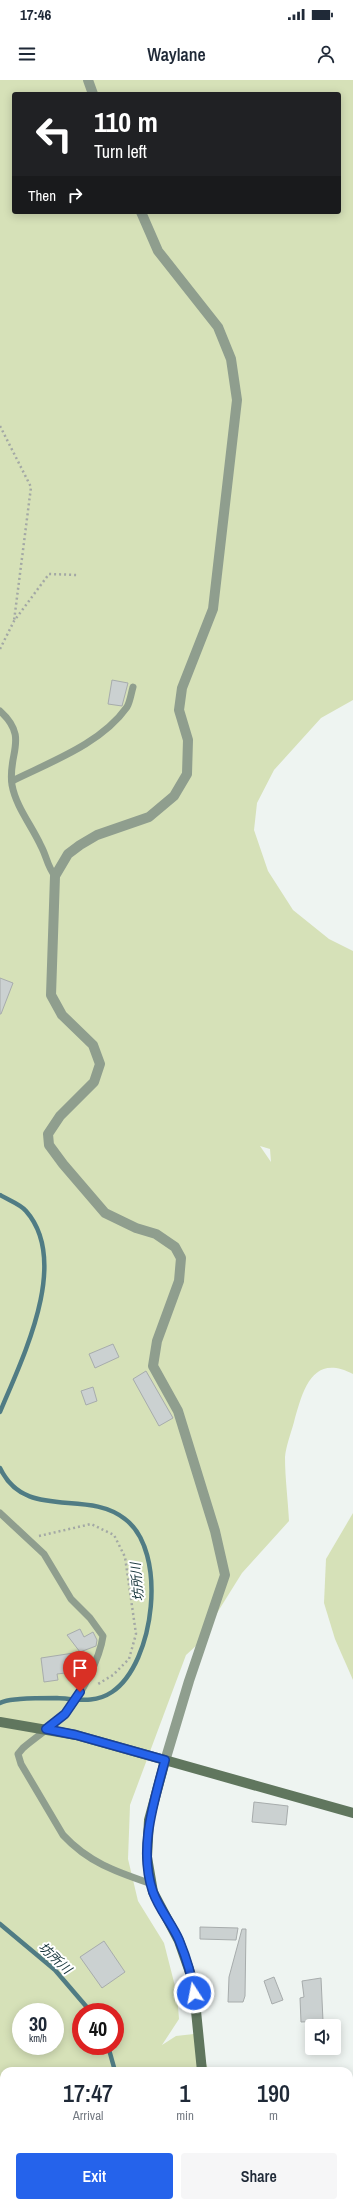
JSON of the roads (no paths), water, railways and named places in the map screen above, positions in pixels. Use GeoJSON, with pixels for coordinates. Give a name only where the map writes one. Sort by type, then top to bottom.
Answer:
{"type":"FeatureCollection","features":[{"type":"Feature","properties":{"kind":"street"},"geometry":{"type":"LineString","coordinates":[[88,80],[92,92]]}},
{"type":"Feature","properties":{"kind":"street"},"geometry":{"type":"LineString","coordinates":[[142,214],[158,251],[218,327],[231,359],[237,400],[213,609],[182,688],[179,710],[188,740],[187,774],[174,796],[149,817],[97,835],[68,854],[55,876],[51,996],[62,1015],[93,1045],[100,1064],[94,1082],[60,1116],[48,1134],[49,1145],[75,1179],[105,1213],[136,1228],[156,1234],[175,1247],[181,1258],[179,1281],[157,1341],[153,1366],[178,1411],[215,1531],[225,1575],[189,1681],[165,1760],[150,1820],[147,1857],[153,1892],[179,1941],[192,1981],[202,2067]]}},
{"type":"Feature","properties":{"kind":"street"},"geometry":{"type":"LineString","coordinates":[[0,1722],[76,1735],[353,1813]]}},
{"type":"Feature","properties":{"kind":"lane"},"geometry":{"type":"LineString","coordinates":[[12,781],[90,741],[111,725],[128,706],[133,687]]}},
{"type":"Feature","properties":{"kind":"lane"},"geometry":{"type":"LineString","coordinates":[[0,711],[10,722],[17,739],[12,781],[17,801],[42,847],[48,868],[55,876]]}},
{"type":"Feature","properties":{"kind":"lane"},"geometry":{"type":"LineString","coordinates":[[0,1513],[44,1554],[71,1600],[90,1618],[103,1636],[98,1657],[73,1704],[23,1748],[18,1754],[21,1764],[63,1835],[79,1850],[106,1868],[152,1884]]}},
{"type":"Feature","properties":{"kind":"waterway","name":"坊所川"},"geometry":{"type":"LineString","coordinates":[[0,1195],[17,1204],[26,1211],[39,1232],[44,1256],[43,1283],[38,1311],[30,1339],[0,1412]]}},
{"type":"Feature","properties":{"kind":"waterway","name":"坊所川"},"geometry":{"type":"LineString","coordinates":[[0,1468],[11,1484],[25,1494],[41,1500],[93,1506],[109,1510],[125,1519],[139,1534],[147,1555],[151,1580],[151,1607],[146,1633],[138,1657],[127,1678],[112,1692],[99,1698],[85,1700],[29,1698],[10,1700],[0,1703]]}},
{"type":"Feature","properties":{"kind":"waterway","name":"坊所川"},"geometry":{"type":"LineString","coordinates":[[0,1924],[55,1970],[83,2003]]}},
{"type":"Feature","properties":{"kind":"waterway","name":"坊所川"},"geometry":{"type":"LineString","coordinates":[[111,2055],[114,2067]]}}]}
